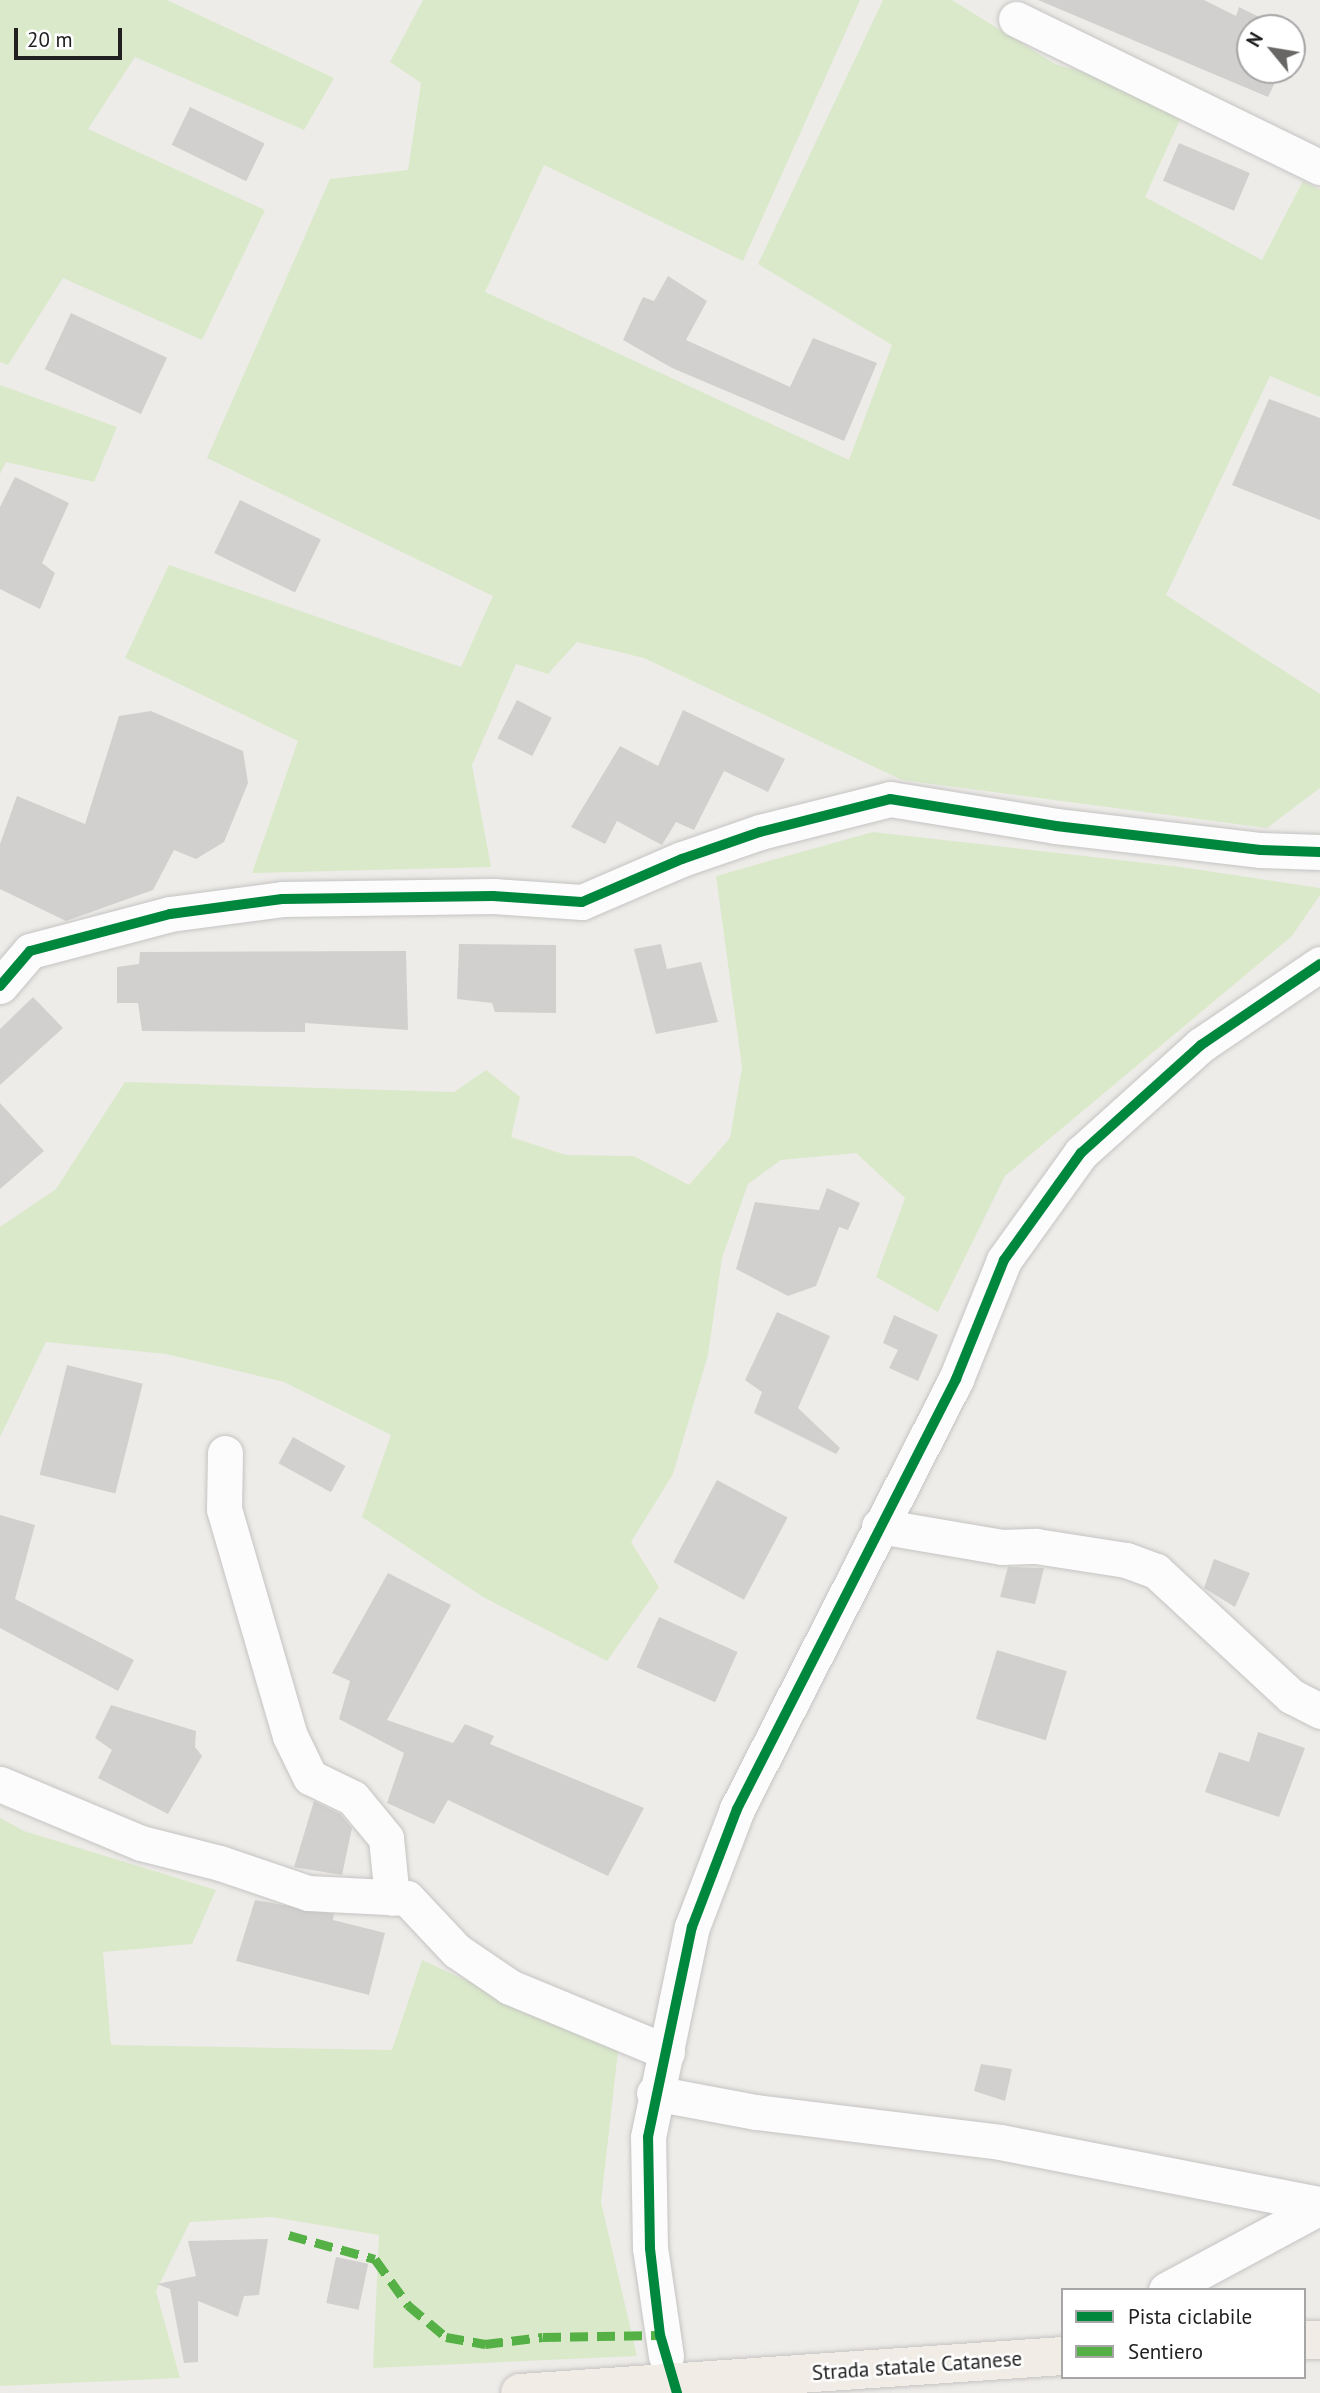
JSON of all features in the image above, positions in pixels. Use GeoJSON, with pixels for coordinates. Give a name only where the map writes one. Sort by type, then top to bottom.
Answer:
{"type":"FeatureCollection","features":[{"type":"Feature","properties":{"kind":"main road","name":"Strada statale Catanese"},"geometry":{"type":"LineString","coordinates":[[520,2393],[1061,2356]]}},
{"type":"Feature","properties":{"kind":"street"},"geometry":{"type":"LineString","coordinates":[[1016,19],[1320,167]]}},
{"type":"Feature","properties":{"kind":"street"},"geometry":{"type":"LineString","coordinates":[[0,986],[30,951],[170,914],[282,899],[493,896],[582,902],[682,859],[760,832],[890,799],[1056,826],[1261,850],[1320,852]]}},
{"type":"Feature","properties":{"kind":"street"},"geometry":{"type":"LineString","coordinates":[[666,2356],[650,2248],[648,2137],[654,2093],[667,2052],[692,1927],[737,1809],[956,1380],[1004,1260],[1081,1153],[1201,1045],[1320,964]]}},
{"type":"Feature","properties":{"kind":"street"},"geometry":{"type":"LineString","coordinates":[[225,1453],[223,1509],[290,1736],[310,1777],[353,1798],[386,1838],[392,1898]]}},
{"type":"Feature","properties":{"kind":"street"},"geometry":{"type":"LineString","coordinates":[[880,1526],[1002,1547],[1035,1546],[1126,1560],[1156,1571],[1291,1696],[1320,1711]]}},
{"type":"Feature","properties":{"kind":"street"},"geometry":{"type":"LineString","coordinates":[[0,1784],[141,1843],[308,1893],[407,1898],[457,1951],[510,1987],[667,2052]]}},
{"type":"Feature","properties":{"kind":"street"},"geometry":{"type":"LineString","coordinates":[[654,2093],[756,2112],[1000,2142],[1320,2206]]}},
{"type":"Feature","properties":{"kind":"street"},"geometry":{"type":"LineString","coordinates":[[1170,2288],[1320,2206]]}},
{"type":"Feature","properties":{"kind":"green space"},"geometry":{"type":"Polygon","coordinates":[[[0,0],[167,0],[334,78],[304,130],[135,57],[88,129],[265,210],[202,340],[63,278],[8,365],[0,362],[0,0]]]}},
{"type":"Feature","properties":{"kind":"green space"},"geometry":{"type":"Polygon","coordinates":[[[423,0],[860,0],[743,261],[544,165],[485,292],[849,460],[892,345],[758,264],[883,0],[952,0],[1055,64],[1188,102],[1145,197],[1262,260],[1303,181],[1320,190],[1320,397],[1270,376],[1166,595],[1320,694],[1320,788],[1267,828],[902,780],[644,658],[577,642],[548,674],[516,664],[472,765],[491,867],[252,873],[298,741],[125,658],[169,565],[461,667],[493,596],[207,458],[330,179],[408,170],[421,83],[390,62],[423,0]]]}},
{"type":"Feature","properties":{"kind":"green space"},"geometry":{"type":"Polygon","coordinates":[[[0,385],[117,427],[94,482],[6,462],[0,474],[0,385]]]}},
{"type":"Feature","properties":{"kind":"green space"},"geometry":{"type":"Polygon","coordinates":[[[873,832],[1181,867],[1320,888],[1320,895],[1292,936],[1005,1176],[938,1312],[876,1277],[905,1198],[856,1153],[781,1160],[748,1184],[722,1258],[708,1355],[673,1474],[631,1542],[659,1587],[607,1661],[483,1597],[362,1517],[391,1435],[284,1382],[166,1354],[46,1342],[0,1437],[0,1227],[56,1189],[125,1082],[454,1092],[486,1070],[520,1097],[511,1137],[566,1155],[634,1156],[689,1185],[730,1138],[742,1067],[716,876],[873,832]]]}},
{"type":"Feature","properties":{"kind":"green space"},"geometry":{"type":"Polygon","coordinates":[[[0,1818],[24,1831],[216,1890],[192,1944],[103,1952],[111,2045],[392,2050],[422,1960],[618,2051],[601,2202],[637,2356],[373,2368],[379,2235],[272,2217],[190,2222],[156,2291],[180,2378],[0,2386],[0,1818]]]}},
{"type":"Feature","properties":{"kind":"building"},"geometry":{"type":"Polygon","coordinates":[[[1038,0],[1204,0],[1236,16],[1236,84],[1038,0]]]}},
{"type":"Feature","properties":{"kind":"building"},"geometry":{"type":"Polygon","coordinates":[[[1239,7],[1253,14],[1237,14],[1239,7]]]}},
{"type":"Feature","properties":{"kind":"building"},"geometry":{"type":"Polygon","coordinates":[[[1237,84],[1274,84],[1268,97],[1237,84]]]}},
{"type":"Feature","properties":{"kind":"building"},"geometry":{"type":"Polygon","coordinates":[[[190,107],[265,143],[246,181],[172,145],[190,107]]]}},
{"type":"Feature","properties":{"kind":"building"},"geometry":{"type":"Polygon","coordinates":[[[1179,143],[1250,173],[1234,211],[1163,181],[1179,143]]]}},
{"type":"Feature","properties":{"kind":"building"},"geometry":{"type":"Polygon","coordinates":[[[668,276],[707,301],[686,340],[790,387],[813,338],[877,363],[844,441],[672,368],[623,340],[643,297],[654,301],[668,276]]]}},
{"type":"Feature","properties":{"kind":"building"},"geometry":{"type":"Polygon","coordinates":[[[71,313],[167,358],[141,414],[45,369],[71,313]]]}},
{"type":"Feature","properties":{"kind":"building"},"geometry":{"type":"Polygon","coordinates":[[[1269,399],[1320,418],[1320,520],[1232,485],[1269,399]]]}},
{"type":"Feature","properties":{"kind":"building"},"geometry":{"type":"Polygon","coordinates":[[[15,477],[69,503],[42,563],[55,573],[40,609],[0,589],[0,507],[15,477]]]}},
{"type":"Feature","properties":{"kind":"building"},"geometry":{"type":"Polygon","coordinates":[[[240,500],[321,539],[295,592],[214,553],[240,500]]]}},
{"type":"Feature","properties":{"kind":"building"},"geometry":{"type":"Polygon","coordinates":[[[517,700],[552,718],[532,756],[497,738],[517,700]]]}},
{"type":"Feature","properties":{"kind":"building"},"geometry":{"type":"Polygon","coordinates":[[[683,710],[785,759],[768,792],[724,771],[694,830],[676,822],[662,845],[617,821],[605,844],[571,827],[620,746],[658,766],[683,710]]]}},
{"type":"Feature","properties":{"kind":"building"},"geometry":{"type":"Polygon","coordinates":[[[151,711],[243,751],[248,783],[224,842],[196,859],[174,850],[153,890],[66,921],[0,889],[0,844],[17,796],[85,824],[119,716],[151,711]]]}},
{"type":"Feature","properties":{"kind":"building"},"geometry":{"type":"Polygon","coordinates":[[[459,944],[556,945],[556,1013],[495,1012],[492,1003],[457,999],[459,944]]]}},
{"type":"Feature","properties":{"kind":"building"},"geometry":{"type":"Polygon","coordinates":[[[661,944],[667,969],[701,962],[718,1022],[656,1034],[634,949],[661,944]]]}},
{"type":"Feature","properties":{"kind":"building"},"geometry":{"type":"Polygon","coordinates":[[[406,951],[408,1030],[305,1023],[305,1032],[142,1031],[138,1003],[117,1003],[117,967],[139,964],[140,952],[406,951]]]}},
{"type":"Feature","properties":{"kind":"building"},"geometry":{"type":"Polygon","coordinates":[[[33,997],[63,1028],[0,1085],[0,1029],[33,997]]]}},
{"type":"Feature","properties":{"kind":"building"},"geometry":{"type":"Polygon","coordinates":[[[0,1103],[44,1151],[0,1189],[0,1103]]]}},
{"type":"Feature","properties":{"kind":"building"},"geometry":{"type":"Polygon","coordinates":[[[827,1188],[860,1203],[848,1230],[839,1227],[816,1286],[788,1296],[736,1269],[755,1202],[819,1210],[827,1188]]]}},
{"type":"Feature","properties":{"kind":"building"},"geometry":{"type":"Polygon","coordinates":[[[777,1312],[830,1336],[798,1408],[840,1448],[836,1454],[754,1413],[762,1392],[745,1380],[777,1312]]]}},
{"type":"Feature","properties":{"kind":"building"},"geometry":{"type":"Polygon","coordinates":[[[894,1315],[938,1335],[918,1381],[889,1368],[898,1350],[883,1343],[894,1315]]]}},
{"type":"Feature","properties":{"kind":"building"},"geometry":{"type":"Polygon","coordinates":[[[67,1365],[143,1384],[115,1494],[40,1475],[67,1365]]]}},
{"type":"Feature","properties":{"kind":"building"},"geometry":{"type":"Polygon","coordinates":[[[293,1437],[345,1466],[331,1492],[278,1463],[293,1437]]]}},
{"type":"Feature","properties":{"kind":"building"},"geometry":{"type":"Polygon","coordinates":[[[717,1480],[788,1518],[744,1600],[673,1562],[717,1480]]]}},
{"type":"Feature","properties":{"kind":"building"},"geometry":{"type":"Polygon","coordinates":[[[0,1515],[35,1525],[15,1599],[134,1660],[118,1691],[0,1628],[0,1515]]]}},
{"type":"Feature","properties":{"kind":"building"},"geometry":{"type":"Polygon","coordinates":[[[1214,1559],[1250,1573],[1235,1607],[1204,1588],[1214,1559]]]}},
{"type":"Feature","properties":{"kind":"building"},"geometry":{"type":"Polygon","coordinates":[[[1008,1567],[1044,1568],[1035,1604],[1000,1597],[1008,1567]]]}},
{"type":"Feature","properties":{"kind":"building"},"geometry":{"type":"Polygon","coordinates":[[[388,1573],[451,1605],[387,1720],[453,1743],[465,1724],[494,1736],[490,1744],[644,1808],[608,1876],[448,1800],[434,1824],[387,1803],[404,1753],[339,1719],[350,1681],[332,1673],[388,1573]]]}},
{"type":"Feature","properties":{"kind":"building"},"geometry":{"type":"Polygon","coordinates":[[[659,1617],[738,1652],[715,1702],[637,1667],[659,1617]]]}},
{"type":"Feature","properties":{"kind":"building"},"geometry":{"type":"Polygon","coordinates":[[[997,1650],[1067,1671],[1046,1740],[976,1719],[997,1650]]]}},
{"type":"Feature","properties":{"kind":"building"},"geometry":{"type":"Polygon","coordinates":[[[111,1705],[196,1731],[195,1747],[202,1756],[168,1814],[98,1778],[112,1750],[95,1738],[111,1705]]]}},
{"type":"Feature","properties":{"kind":"building"},"geometry":{"type":"Polygon","coordinates":[[[1258,1732],[1305,1748],[1279,1817],[1205,1792],[1219,1752],[1249,1762],[1258,1732]]]}},
{"type":"Feature","properties":{"kind":"building"},"geometry":{"type":"Polygon","coordinates":[[[314,1801],[340,1814],[352,1828],[342,1875],[294,1867],[314,1801]]]}},
{"type":"Feature","properties":{"kind":"building"},"geometry":{"type":"Polygon","coordinates":[[[255,1900],[334,1914],[333,1920],[385,1933],[369,1995],[236,1961],[255,1900]]]}},
{"type":"Feature","properties":{"kind":"building"},"geometry":{"type":"Polygon","coordinates":[[[981,2064],[1012,2069],[1005,2101],[974,2091],[981,2064]]]}},
{"type":"Feature","properties":{"kind":"building"},"geometry":{"type":"Polygon","coordinates":[[[268,2239],[259,2295],[244,2296],[238,2317],[198,2301],[198,2362],[184,2363],[170,2289],[157,2284],[196,2276],[188,2241],[268,2239]]]}},
{"type":"Feature","properties":{"kind":"building"},"geometry":{"type":"Polygon","coordinates":[[[336,2257],[368,2264],[359,2310],[326,2303],[336,2257]]]}},
{"type":"Feature","properties":{"kind":"marked path"},"geometry":{"type":"LineString","coordinates":[[289,2235],[375,2259],[408,2305],[446,2337],[485,2344],[543,2337],[660,2335]]}},
{"type":"Feature","properties":{"kind":"cycle path"},"geometry":{"type":"LineString","coordinates":[[0,986],[30,951],[170,914],[282,899],[493,896],[582,902],[682,859],[760,832],[890,799],[1056,826],[1261,850],[1320,852]]}},
{"type":"Feature","properties":{"kind":"cycle path"},"geometry":{"type":"LineString","coordinates":[[677,2393],[660,2335],[650,2248],[648,2137],[692,1927],[737,1809],[956,1379],[1004,1260],[1081,1153],[1201,1045],[1320,964]]}}]}
